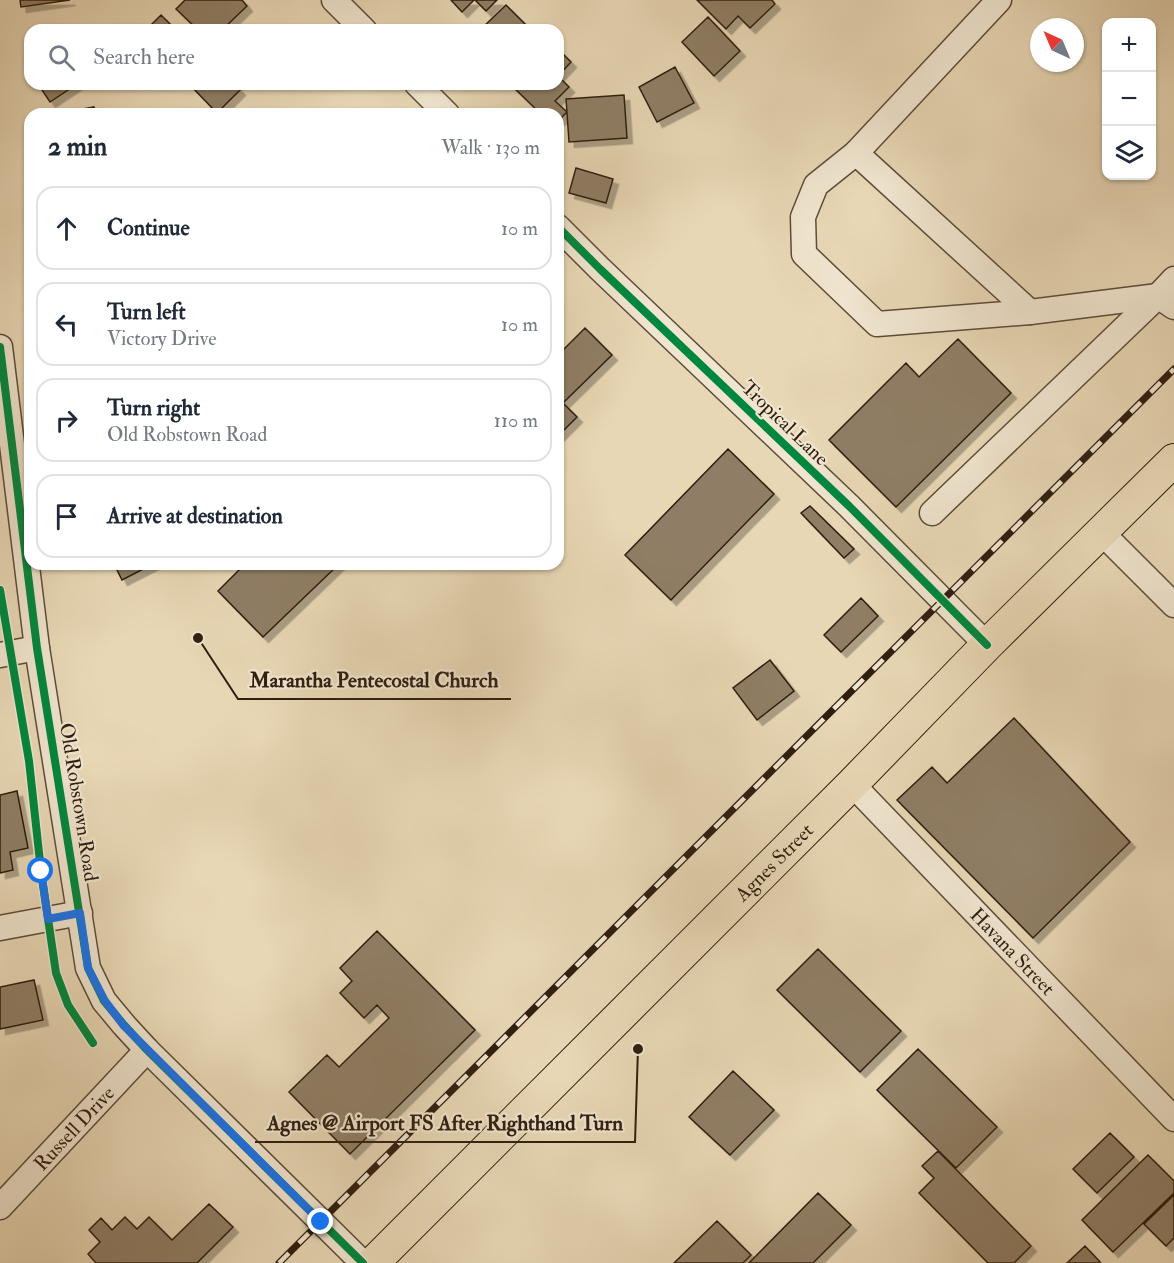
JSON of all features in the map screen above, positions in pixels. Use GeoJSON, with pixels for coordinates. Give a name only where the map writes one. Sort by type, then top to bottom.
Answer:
{"type":"FeatureCollection","features":[{"type":"Feature","properties":{"kind":"main road","name":"Agnes Street"},"geometry":{"type":"LineString","coordinates":[[373,1263],[1174,460]]}},
{"type":"Feature","properties":{"kind":"street"},"geometry":{"type":"LineString","coordinates":[[334,0],[358,24]]}},
{"type":"Feature","properties":{"kind":"street"},"geometry":{"type":"LineString","coordinates":[[999,0],[856,153],[816,185],[803,217],[804,254],[877,324],[1030,312],[1169,294]]}},
{"type":"Feature","properties":{"kind":"street"},"geometry":{"type":"LineString","coordinates":[[423,90],[441,108]]}},
{"type":"Feature","properties":{"kind":"street"},"geometry":{"type":"LineString","coordinates":[[856,153],[1030,312]]}},
{"type":"Feature","properties":{"kind":"street","name":"Tropical Lane"},"geometry":{"type":"LineString","coordinates":[[564,233],[849,506],[987,645]]}},
{"type":"Feature","properties":{"kind":"street"},"geometry":{"type":"LineString","coordinates":[[932,513],[1169,294]]}},
{"type":"Feature","properties":{"kind":"street","name":"Old Robstown Road"},"geometry":{"type":"LineString","coordinates":[[0,347],[24,542]]}},
{"type":"Feature","properties":{"kind":"street"},"geometry":{"type":"LineString","coordinates":[[1102,533],[1174,605]]}},
{"type":"Feature","properties":{"kind":"street","name":"Old Robstown Road"},"geometry":{"type":"LineString","coordinates":[[27,570],[37,648],[88,968],[105,1001],[124,1026],[363,1263]]}},
{"type":"Feature","properties":{"kind":"street"},"geometry":{"type":"LineString","coordinates":[[0,655],[37,648]]}},
{"type":"Feature","properties":{"kind":"street","name":"Havana Street"},"geometry":{"type":"LineString","coordinates":[[852,784],[1174,1119]]}},
{"type":"Feature","properties":{"kind":"street"},"geometry":{"type":"LineString","coordinates":[[0,928],[80,913]]}},
{"type":"Feature","properties":{"kind":"street","name":"Russell Drive"},"geometry":{"type":"LineString","coordinates":[[0,1207],[147,1050]]}},
{"type":"Feature","properties":{"kind":"building"},"geometry":{"type":"Polygon","coordinates":[[[20,0],[70,0],[21,7],[20,0]]]}},
{"type":"Feature","properties":{"kind":"building"},"geometry":{"type":"Polygon","coordinates":[[[185,0],[242,0],[247,6],[228,24],[192,24],[176,9],[185,0]]]}},
{"type":"Feature","properties":{"kind":"building"},"geometry":{"type":"Polygon","coordinates":[[[451,0],[474,0],[462,12],[451,0]]]}},
{"type":"Feature","properties":{"kind":"building"},"geometry":{"type":"Polygon","coordinates":[[[475,0],[497,0],[486,11],[475,0]]]}},
{"type":"Feature","properties":{"kind":"building"},"geometry":{"type":"Polygon","coordinates":[[[697,0],[772,0],[775,4],[750,28],[738,16],[726,29],[697,0]]]}},
{"type":"Feature","properties":{"kind":"building"},"geometry":{"type":"Polygon","coordinates":[[[506,5],[525,24],[486,24],[506,5]]]}},
{"type":"Feature","properties":{"kind":"building"},"geometry":{"type":"Polygon","coordinates":[[[161,15],[170,24],[152,24],[161,15]]]}},
{"type":"Feature","properties":{"kind":"building"},"geometry":{"type":"Polygon","coordinates":[[[708,17],[740,51],[714,76],[682,42],[708,17]]]}},
{"type":"Feature","properties":{"kind":"building"},"geometry":{"type":"Polygon","coordinates":[[[564,55],[571,62],[564,70],[564,55]]]}},
{"type":"Feature","properties":{"kind":"building"},"geometry":{"type":"Polygon","coordinates":[[[675,67],[694,103],[657,122],[639,87],[675,67]]]}},
{"type":"Feature","properties":{"kind":"building"},"geometry":{"type":"Polygon","coordinates":[[[564,82],[569,87],[555,101],[563,108],[535,108],[516,90],[564,90],[564,82]]]}},
{"type":"Feature","properties":{"kind":"building"},"geometry":{"type":"Polygon","coordinates":[[[42,90],[68,90],[50,102],[42,90]]]}},
{"type":"Feature","properties":{"kind":"building"},"geometry":{"type":"Polygon","coordinates":[[[195,90],[240,90],[222,108],[212,108],[195,90]]]}},
{"type":"Feature","properties":{"kind":"building"},"geometry":{"type":"Polygon","coordinates":[[[624,95],[627,138],[569,142],[566,99],[624,95]]]}},
{"type":"Feature","properties":{"kind":"building"},"geometry":{"type":"Polygon","coordinates":[[[576,168],[613,179],[606,203],[569,193],[576,168]]]}},
{"type":"Feature","properties":{"kind":"building"},"geometry":{"type":"Polygon","coordinates":[[[585,328],[612,355],[564,402],[564,349],[585,328]]]}},
{"type":"Feature","properties":{"kind":"building"},"geometry":{"type":"Polygon","coordinates":[[[958,339],[1011,393],[896,507],[829,440],[906,363],[919,377],[958,339]]]}},
{"type":"Feature","properties":{"kind":"building"},"geometry":{"type":"Polygon","coordinates":[[[564,404],[577,417],[564,430],[564,404]]]}},
{"type":"Feature","properties":{"kind":"building"},"geometry":{"type":"Polygon","coordinates":[[[728,449],[774,494],[671,600],[625,555],[728,449]]]}},
{"type":"Feature","properties":{"kind":"building"},"geometry":{"type":"Polygon","coordinates":[[[810,506],[854,549],[844,558],[801,513],[810,506]]]}},
{"type":"Feature","properties":{"kind":"building"},"geometry":{"type":"Polygon","coordinates":[[[117,570],[141,570],[122,580],[117,570]]]}},
{"type":"Feature","properties":{"kind":"building"},"geometry":{"type":"Polygon","coordinates":[[[239,570],[333,570],[263,637],[218,591],[239,570]]]}},
{"type":"Feature","properties":{"kind":"building"},"geometry":{"type":"Polygon","coordinates":[[[861,598],[878,616],[841,652],[824,635],[861,598]]]}},
{"type":"Feature","properties":{"kind":"building"},"geometry":{"type":"Polygon","coordinates":[[[770,660],[794,691],[757,720],[733,688],[770,660]]]}},
{"type":"Feature","properties":{"kind":"building"},"geometry":{"type":"Polygon","coordinates":[[[1014,718],[1130,842],[1033,938],[897,800],[932,767],[947,783],[1014,718]]]}},
{"type":"Feature","properties":{"kind":"building"},"geometry":{"type":"Polygon","coordinates":[[[17,791],[28,848],[10,852],[13,870],[0,873],[0,795],[17,791]]]}},
{"type":"Feature","properties":{"kind":"building"},"geometry":{"type":"Polygon","coordinates":[[[377,931],[475,1030],[350,1154],[289,1092],[327,1055],[339,1067],[389,1018],[377,1005],[364,1018],[340,993],[352,981],[340,968],[377,931]]]}},
{"type":"Feature","properties":{"kind":"building"},"geometry":{"type":"Polygon","coordinates":[[[818,949],[901,1031],[860,1072],[777,990],[818,949]]]}},
{"type":"Feature","properties":{"kind":"building"},"geometry":{"type":"Polygon","coordinates":[[[34,980],[43,1020],[0,1029],[0,987],[34,980]]]}},
{"type":"Feature","properties":{"kind":"building"},"geometry":{"type":"Polygon","coordinates":[[[918,1049],[997,1127],[956,1168],[877,1090],[918,1049]]]}},
{"type":"Feature","properties":{"kind":"building"},"geometry":{"type":"Polygon","coordinates":[[[733,1071],[774,1110],[730,1155],[689,1117],[733,1071]]]}},
{"type":"Feature","properties":{"kind":"building"},"geometry":{"type":"Polygon","coordinates":[[[1110,1133],[1134,1157],[1097,1193],[1073,1169],[1110,1133]]]}},
{"type":"Feature","properties":{"kind":"building"},"geometry":{"type":"Polygon","coordinates":[[[938,1151],[1031,1246],[1014,1263],[988,1263],[919,1193],[934,1178],[922,1166],[938,1151]]]}},
{"type":"Feature","properties":{"kind":"building"},"geometry":{"type":"Polygon","coordinates":[[[1148,1155],[1174,1181],[1174,1193],[1113,1252],[1082,1220],[1148,1155]]]}},
{"type":"Feature","properties":{"kind":"building"},"geometry":{"type":"Polygon","coordinates":[[[818,1193],[851,1225],[813,1263],[749,1263],[818,1193]]]}},
{"type":"Feature","properties":{"kind":"building"},"geometry":{"type":"Polygon","coordinates":[[[1174,1195],[1174,1238],[1166,1246],[1144,1224],[1174,1195]]]}},
{"type":"Feature","properties":{"kind":"building"},"geometry":{"type":"Polygon","coordinates":[[[209,1204],[233,1227],[197,1263],[96,1263],[88,1254],[100,1242],[89,1230],[101,1218],[112,1230],[125,1217],[137,1229],[149,1217],[172,1240],[209,1204]]]}},
{"type":"Feature","properties":{"kind":"building"},"geometry":{"type":"Polygon","coordinates":[[[717,1221],[751,1255],[743,1263],[674,1263],[717,1221]]]}},
{"type":"Feature","properties":{"kind":"building"},"geometry":{"type":"Polygon","coordinates":[[[1085,1246],[1099,1263],[1067,1263],[1085,1246]]]}},
{"type":"Feature","properties":{"kind":"railway"},"geometry":{"type":"LineString","coordinates":[[279,1263],[1174,369]]}},
{"type":"Feature","properties":{"kind":"cycle path"},"geometry":{"type":"LineString","coordinates":[[564,233],[849,506],[987,645]]}},
{"type":"Feature","properties":{"kind":"cycle path"},"geometry":{"type":"LineString","coordinates":[[0,347],[24,542]]}},
{"type":"Feature","properties":{"kind":"cycle path"},"geometry":{"type":"LineString","coordinates":[[27,570],[37,648],[88,968],[104,1001],[147,1050],[363,1263]]}},
{"type":"Feature","properties":{"kind":"cycle path"},"geometry":{"type":"LineString","coordinates":[[0,590],[29,761],[41,871],[56,973],[68,1005],[93,1043]]}},
{"type":"Feature","properties":{"kind":"place","name":"Marantha Pentecostal Church"},"geometry":{"type":"Point","coordinates":[198,638]}},
{"type":"Feature","properties":{"kind":"place","name":"Agnes @ Airport FS After Righthand Turn"},"geometry":{"type":"Point","coordinates":[638,1049]}},
{"type":"Feature","properties":{"kind":"route"},"geometry":{"type":"LineString","coordinates":[[41,871],[48,919],[80,913],[88,968],[105,1001],[124,1026],[321,1222]]}}]}
